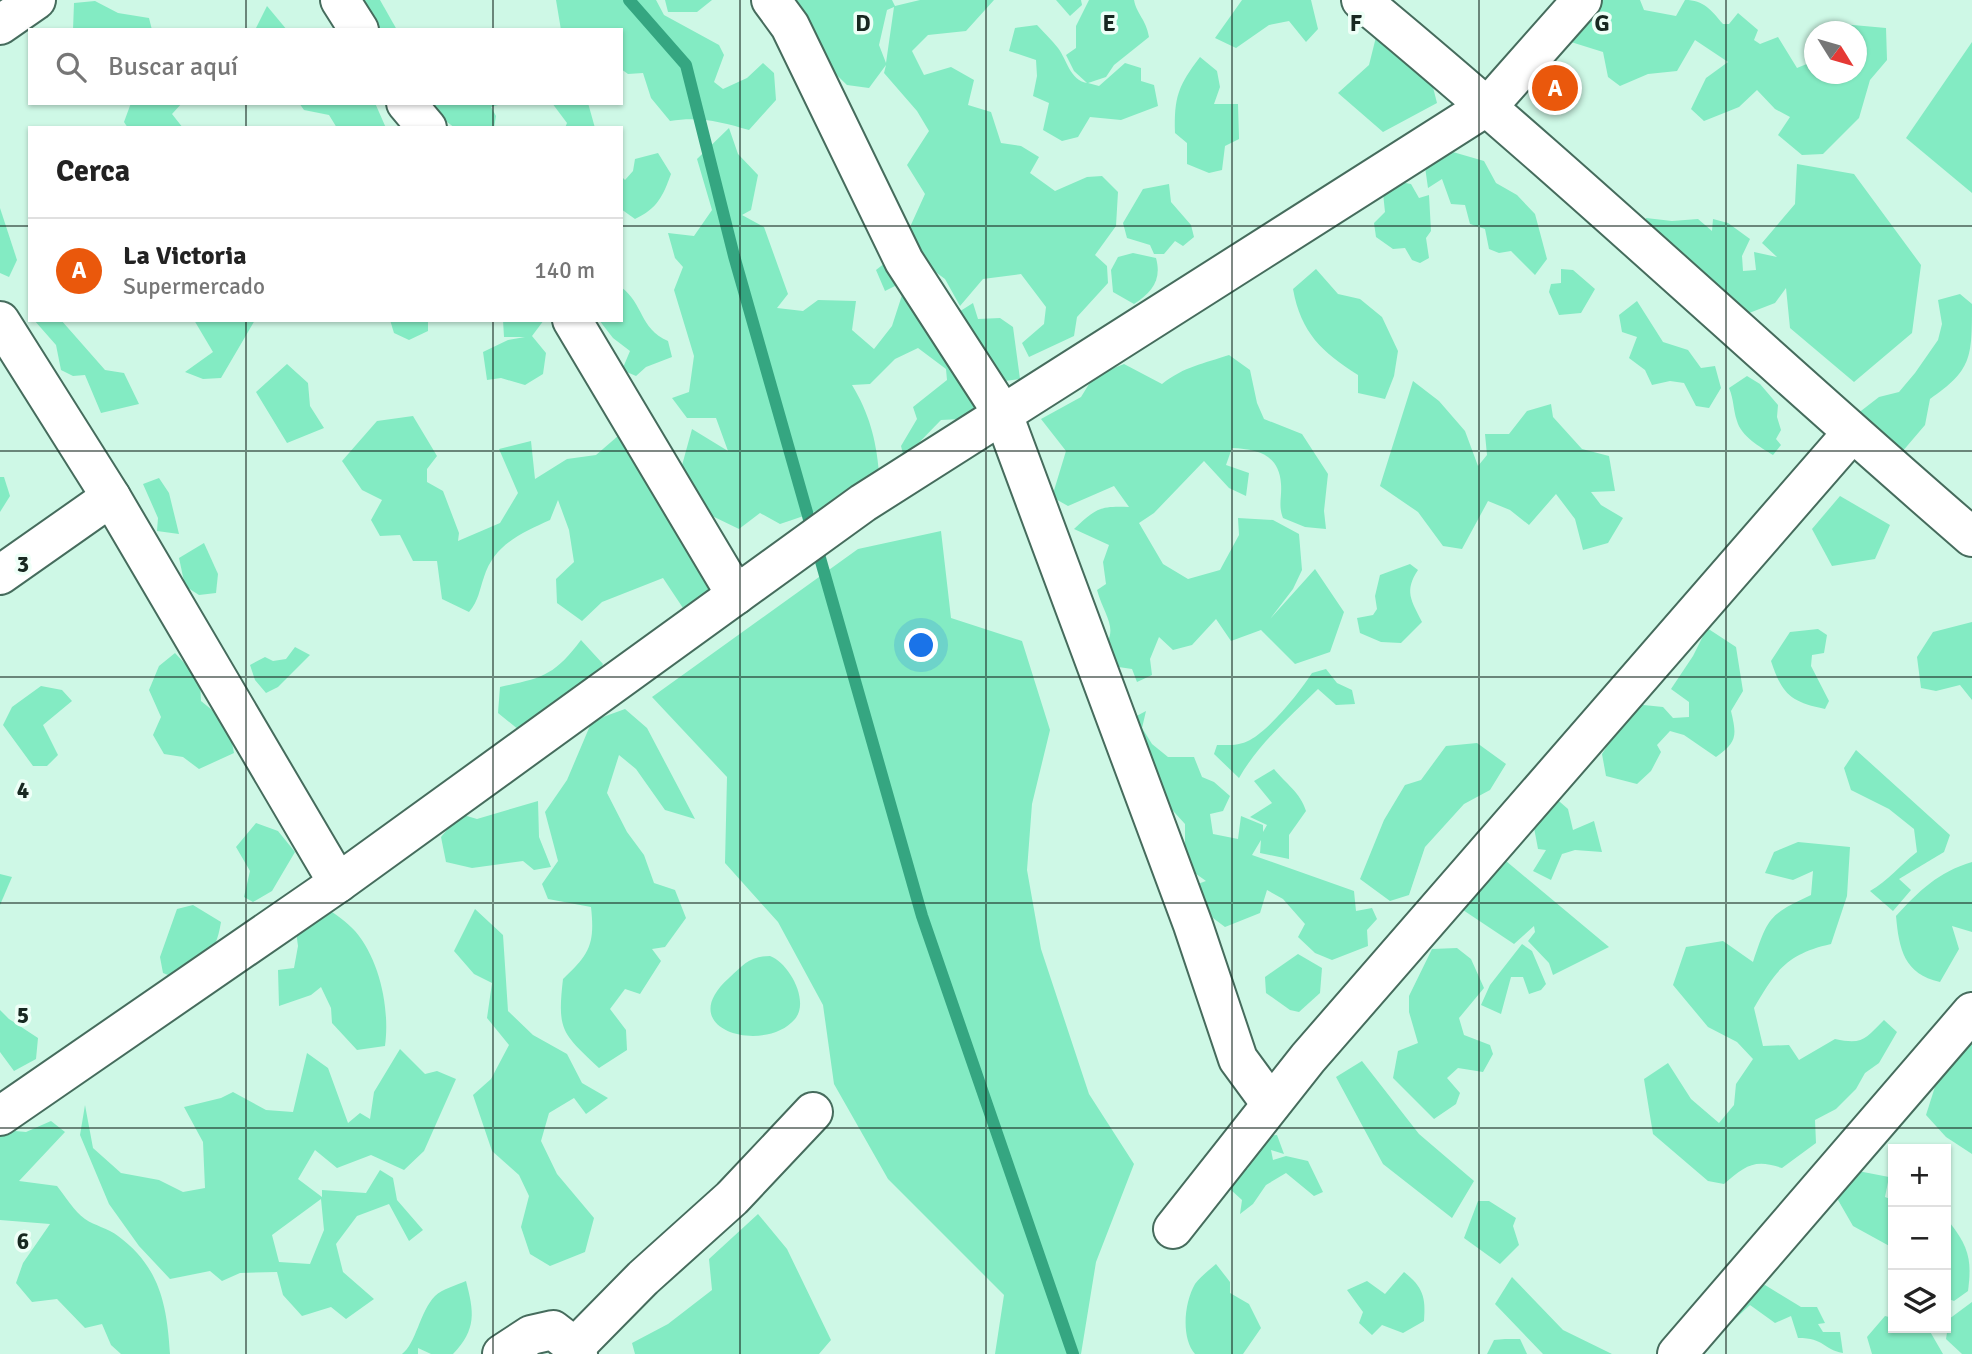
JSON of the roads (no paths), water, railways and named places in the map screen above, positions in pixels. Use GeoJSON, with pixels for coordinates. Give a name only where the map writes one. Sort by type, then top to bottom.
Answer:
{"type":"FeatureCollection","features":[{"type":"Feature","properties":{"kind":"street"},"geometry":{"type":"LineString","coordinates":[[0,25],[36,0]]}},
{"type":"Feature","properties":{"kind":"street"},"geometry":{"type":"LineString","coordinates":[[340,0],[358,28]]}},
{"type":"Feature","properties":{"kind":"street"},"geometry":{"type":"LineString","coordinates":[[771,0],[790,26],[904,261],[1003,414],[1193,925],[1238,1059],[1272,1104]]}},
{"type":"Feature","properties":{"kind":"street"},"geometry":{"type":"LineString","coordinates":[[1361,0],[1489,105],[1852,433],[1972,537]]}},
{"type":"Feature","properties":{"kind":"street"},"geometry":{"type":"LineString","coordinates":[[0,1116],[338,883],[863,503],[1489,105],[1582,0]]}},
{"type":"Feature","properties":{"kind":"street"},"geometry":{"type":"LineString","coordinates":[[408,105],[425,126]]}},
{"type":"Feature","properties":{"kind":"street"},"geometry":{"type":"LineString","coordinates":[[0,320],[111,497],[338,883]]}},
{"type":"Feature","properties":{"kind":"street"},"geometry":{"type":"LineString","coordinates":[[573,322],[736,595]]}},
{"type":"Feature","properties":{"kind":"street"},"geometry":{"type":"LineString","coordinates":[[1173,1229],[1272,1104],[1852,433]]}},
{"type":"Feature","properties":{"kind":"street"},"geometry":{"type":"LineString","coordinates":[[0,575],[111,497]]}},
{"type":"Feature","properties":{"kind":"street"},"geometry":{"type":"LineString","coordinates":[[1677,1354],[1972,1012]]}},
{"type":"Feature","properties":{"kind":"street"},"geometry":{"type":"LineString","coordinates":[[517,1344],[553,1330],[576,1350],[643,1278],[732,1198],[813,1112]]}},
{"type":"Feature","properties":{"kind":"waterway"},"geometry":{"type":"LineString","coordinates":[[629,0],[686,65],[734,256],[922,916],[1073,1354]]}},
{"type":"Feature","properties":{"kind":"place","name":"La Victoria"},"geometry":{"type":"Point","coordinates":[1555,88]}}]}
